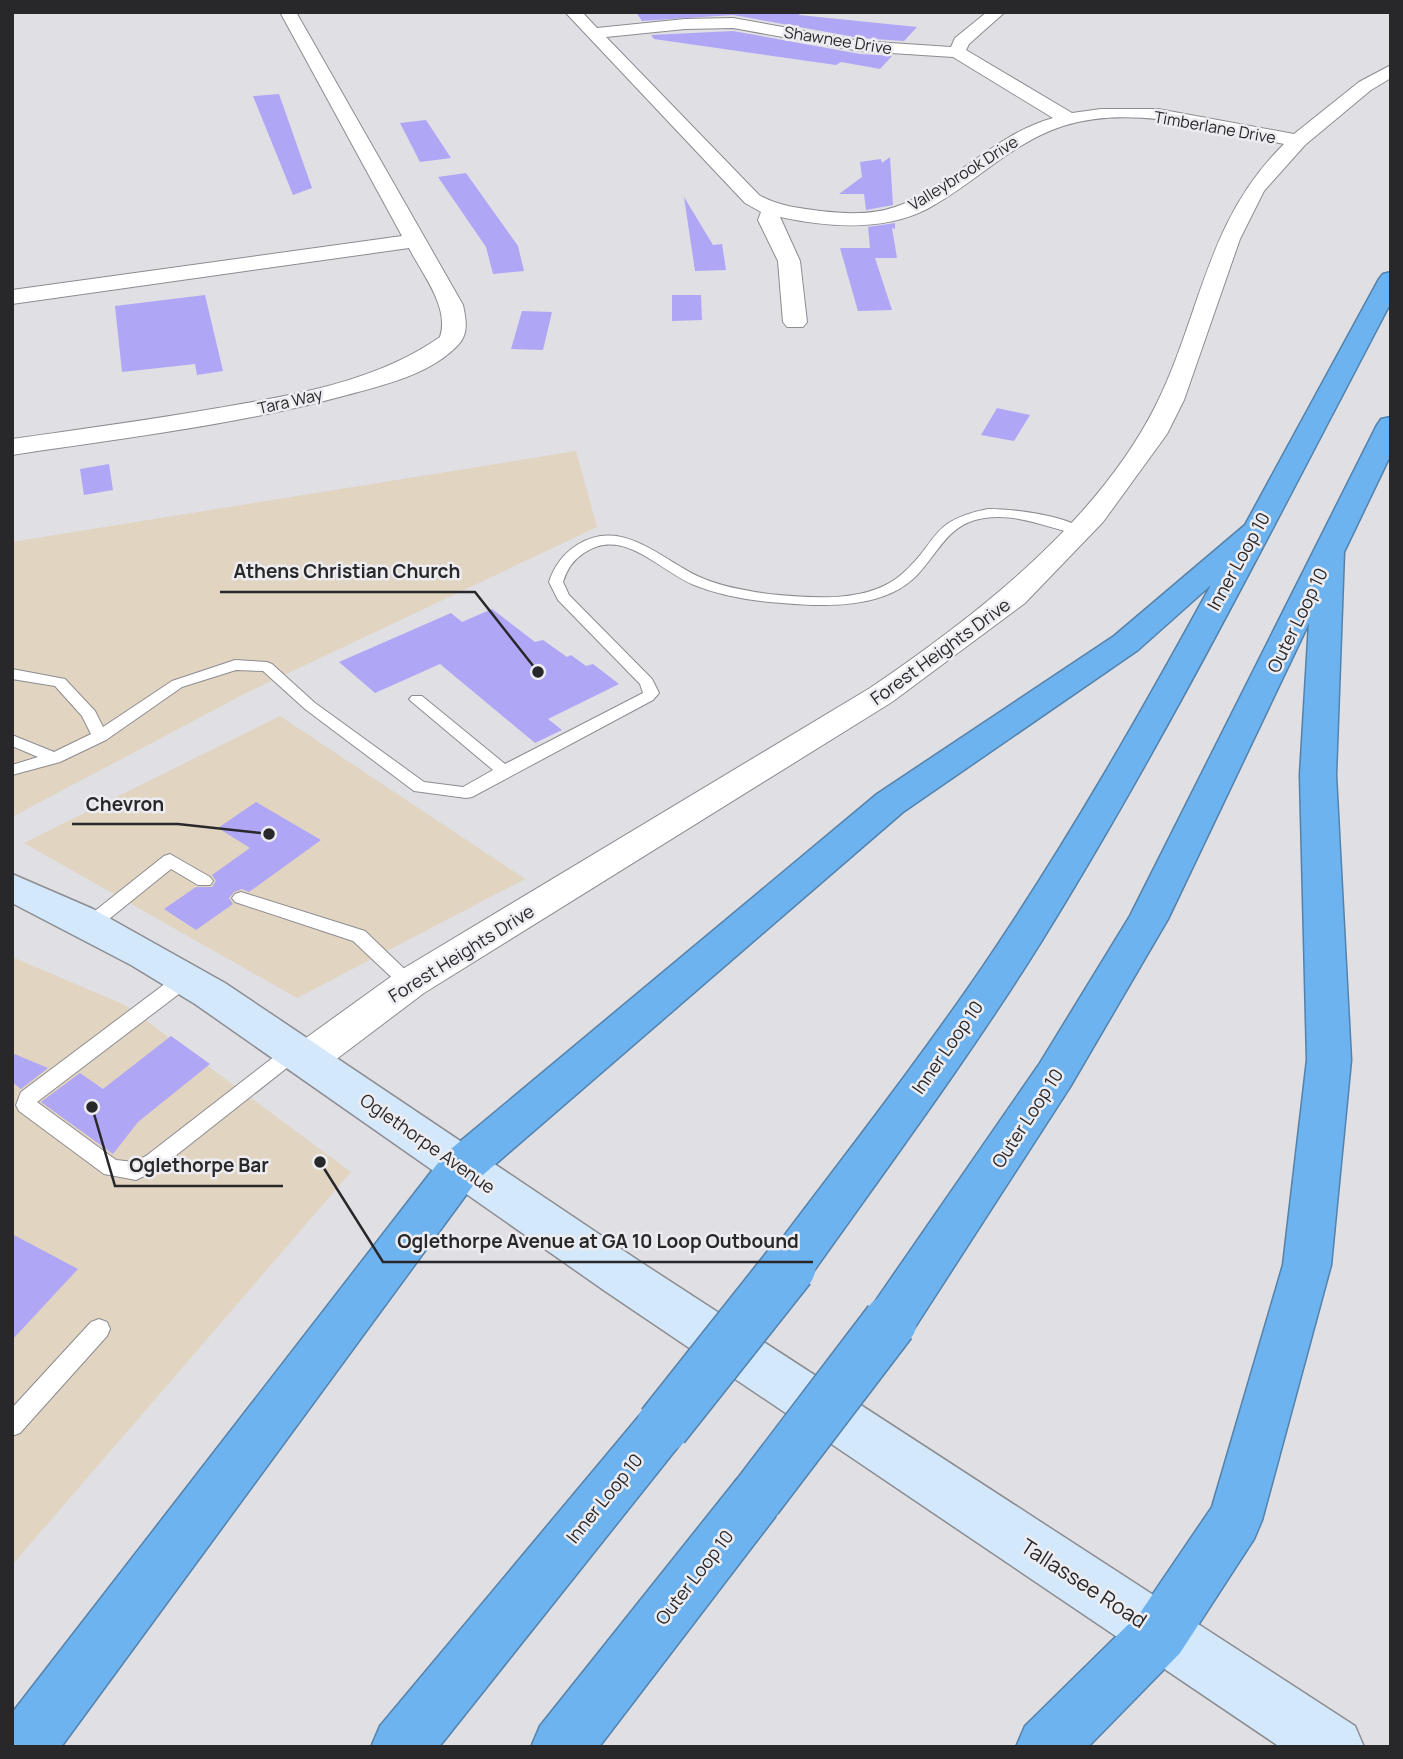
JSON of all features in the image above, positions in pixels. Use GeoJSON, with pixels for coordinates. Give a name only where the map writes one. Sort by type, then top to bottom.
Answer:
{"type":"FeatureCollection","features":[{"type":"Feature","properties":{"kind":"highway","name":"Inner Loop 10"},"geometry":{"type":"LineString","coordinates":[[401,1747],[789,1267],[965,1023],[1027,931],[1094,820],[1391,279]]}},
{"type":"Feature","properties":{"kind":"highway","name":"Outer Loop 10"},"geometry":{"type":"LineString","coordinates":[[561,1747],[890,1322],[1055,1075],[1148,919],[1391,425]]}},
{"type":"Feature","properties":{"kind":"highway"},"geometry":{"type":"LineString","coordinates":[[24,1747],[461,1167],[890,803],[1126,643],[1255,531]]}},
{"type":"Feature","properties":{"kind":"highway"},"geometry":{"type":"LineString","coordinates":[[1046,1747],[1160,1633],[1236,1520],[1307,1265],[1329,1060],[1318,775],[1329,553]]}},
{"type":"Feature","properties":{"kind":"main road","name":"Oglethorpe Avenue"},"geometry":{"type":"LineString","coordinates":[[12,887],[130,943],[301,1055],[461,1167],[833,1418]]}},
{"type":"Feature","properties":{"kind":"main road","name":"Tallassee Road"},"geometry":{"type":"LineString","coordinates":[[833,1418],[1334,1747]]}},
{"type":"Feature","properties":{"kind":"street","name":"Tara Way"},"geometry":{"type":"LineString","coordinates":[[12,447],[285,403],[355,385],[418,362],[438,351],[449,341],[454,331],[455,319],[451,305],[288,12]]}},
{"type":"Feature","properties":{"kind":"street","name":"Valleybrook Drive"},"geometry":{"type":"LineString","coordinates":[[573,12],[752,199],[772,209],[845,219],[898,213],[920,204],[1017,138],[1069,119]]}},
{"type":"Feature","properties":{"kind":"street"},"geometry":{"type":"LineString","coordinates":[[998,12],[961,42],[957,52],[1069,119]]}},
{"type":"Feature","properties":{"kind":"street","name":"Shawnee Drive"},"geometry":{"type":"LineString","coordinates":[[595,33],[694,23],[733,23],[860,46],[957,52]]}},
{"type":"Feature","properties":{"kind":"street","name":"Forest Heights Drive"},"geometry":{"type":"LineString","coordinates":[[301,1055],[410,983],[633,849],[928,663],[1014,597],[1113,492],[1154,434],[1171,400],[1239,217],[1270,169],[1298,141],[1364,86],[1391,70]]}},
{"type":"Feature","properties":{"kind":"street","name":"Timberlane Drive"},"geometry":{"type":"LineString","coordinates":[[1069,119],[1117,114],[1169,117],[1298,141]]}},
{"type":"Feature","properties":{"kind":"street"},"geometry":{"type":"LineString","coordinates":[[772,209],[769,220],[791,270],[795,323]]}},
{"type":"Feature","properties":{"kind":"street"},"geometry":{"type":"LineString","coordinates":[[12,296],[416,241]]}},
{"type":"Feature","properties":{"kind":"lane"},"geometry":{"type":"LineString","coordinates":[[12,770],[54,758],[100,736],[177,684],[235,665],[267,667],[310,706],[419,787],[466,793],[504,771],[643,702],[651,693],[647,682],[559,590],[556,582],[562,565],[588,544],[607,539],[631,541],[674,570],[710,586],[761,596],[818,601],[856,598],[888,589],[912,573],[948,528],[961,520],[979,515],[1020,514],[1079,531]]}},
{"type":"Feature","properties":{"kind":"lane"},"geometry":{"type":"LineString","coordinates":[[12,674],[60,682],[89,714],[100,736]]}},
{"type":"Feature","properties":{"kind":"lane"},"geometry":{"type":"LineString","coordinates":[[417,699],[504,771]]}},
{"type":"Feature","properties":{"kind":"lane"},"geometry":{"type":"LineString","coordinates":[[12,740],[54,758]]}},
{"type":"Feature","properties":{"kind":"lane"},"geometry":{"type":"LineString","coordinates":[[92,923],[170,860],[204,881]]}},
{"type":"Feature","properties":{"kind":"lane"},"geometry":{"type":"LineString","coordinates":[[241,898],[359,936],[410,983]]}},
{"type":"Feature","properties":{"kind":"lane"},"geometry":{"type":"LineString","coordinates":[[185,979],[28,1098],[26,1105],[111,1168],[136,1171],[153,1162],[301,1055]]}},
{"type":"Feature","properties":{"kind":"lane"},"geometry":{"type":"LineString","coordinates":[[12,1425],[99,1329]]}},
{"type":"Feature","properties":{"kind":"shaded area"},"geometry":{"type":"Polygon","coordinates":[[[576,451],[597,527],[246,693],[12,817],[12,542],[576,451]]]}},
{"type":"Feature","properties":{"kind":"shaded area"},"geometry":{"type":"Polygon","coordinates":[[[280,716],[525,879],[297,998],[24,843],[280,716]]]}},
{"type":"Feature","properties":{"kind":"shaded area"},"geometry":{"type":"Polygon","coordinates":[[[12,957],[125,1005],[351,1172],[12,1565],[12,957]]]}},
{"type":"Feature","properties":{"kind":"building"},"geometry":{"type":"Polygon","coordinates":[[[636,12],[800,12],[799,15],[917,27],[904,41],[860,38],[733,15],[642,21],[636,12]]]}},
{"type":"Feature","properties":{"kind":"building"},"geometry":{"type":"Polygon","coordinates":[[[733,31],[860,54],[892,56],[880,69],[654,39],[651,35],[733,31]]]}},
{"type":"Feature","properties":{"kind":"building"},"geometry":{"type":"Polygon","coordinates":[[[279,94],[312,188],[293,195],[253,96],[279,94]]]}},
{"type":"Feature","properties":{"kind":"building"},"geometry":{"type":"Polygon","coordinates":[[[426,120],[451,158],[420,162],[400,123],[426,120]]]}},
{"type":"Feature","properties":{"kind":"building"},"geometry":{"type":"Polygon","coordinates":[[[890,157],[893,205],[866,210],[864,194],[839,194],[862,177],[860,162],[881,159],[882,163],[890,157]]]}},
{"type":"Feature","properties":{"kind":"building"},"geometry":{"type":"Polygon","coordinates":[[[466,173],[518,246],[524,271],[493,274],[486,247],[438,177],[466,173]]]}},
{"type":"Feature","properties":{"kind":"building"},"geometry":{"type":"Polygon","coordinates":[[[684,197],[713,245],[722,244],[726,270],[695,271],[684,197]]]}},
{"type":"Feature","properties":{"kind":"building"},"geometry":{"type":"Polygon","coordinates":[[[895,223],[895,229],[892,228],[897,258],[875,258],[892,310],[858,311],[840,248],[870,248],[868,227],[895,223]]]}},
{"type":"Feature","properties":{"kind":"building"},"geometry":{"type":"Polygon","coordinates":[[[205,295],[223,371],[197,375],[195,364],[122,372],[115,306],[205,295]]]}},
{"type":"Feature","properties":{"kind":"building"},"geometry":{"type":"Polygon","coordinates":[[[672,295],[701,295],[702,320],[672,321],[672,295]]]}},
{"type":"Feature","properties":{"kind":"building"},"geometry":{"type":"Polygon","coordinates":[[[522,311],[552,312],[543,350],[511,349],[522,311]]]}},
{"type":"Feature","properties":{"kind":"building"},"geometry":{"type":"Polygon","coordinates":[[[997,408],[1030,415],[1014,441],[981,435],[997,408]]]}},
{"type":"Feature","properties":{"kind":"building"},"geometry":{"type":"Polygon","coordinates":[[[109,464],[113,490],[84,495],[80,469],[109,464]]]}},
{"type":"Feature","properties":{"kind":"building"},"geometry":{"type":"Polygon","coordinates":[[[492,609],[535,642],[543,640],[567,657],[571,655],[586,666],[593,664],[619,684],[548,719],[562,730],[535,743],[440,664],[375,693],[339,662],[451,613],[462,622],[492,609]]]}},
{"type":"Feature","properties":{"kind":"building"},"geometry":{"type":"Polygon","coordinates":[[[256,802],[321,840],[249,892],[242,889],[234,892],[229,898],[233,904],[196,930],[164,909],[196,887],[212,887],[216,881],[212,875],[250,848],[218,828],[256,802]]]}},
{"type":"Feature","properties":{"kind":"building"},"geometry":{"type":"Polygon","coordinates":[[[171,1036],[210,1064],[138,1122],[113,1154],[41,1102],[80,1073],[103,1089],[171,1036]]]}},
{"type":"Feature","properties":{"kind":"building"},"geometry":{"type":"Polygon","coordinates":[[[12,1053],[48,1068],[21,1089],[12,1082],[12,1053]]]}},
{"type":"Feature","properties":{"kind":"building"},"geometry":{"type":"Polygon","coordinates":[[[12,1234],[78,1269],[12,1340],[12,1234]]]}},
{"type":"Feature","properties":{"kind":"place","name":"Athens Christian Church"},"geometry":{"type":"Point","coordinates":[538,672]}},
{"type":"Feature","properties":{"kind":"place","name":"Chevron"},"geometry":{"type":"Point","coordinates":[269,834]}},
{"type":"Feature","properties":{"kind":"place","name":"Oglethorpe Bar"},"geometry":{"type":"Point","coordinates":[92,1107]}},
{"type":"Feature","properties":{"kind":"place","name":"Oglethorpe Avenue at GA 10 Loop Outbound"},"geometry":{"type":"Point","coordinates":[320,1162]}}]}
